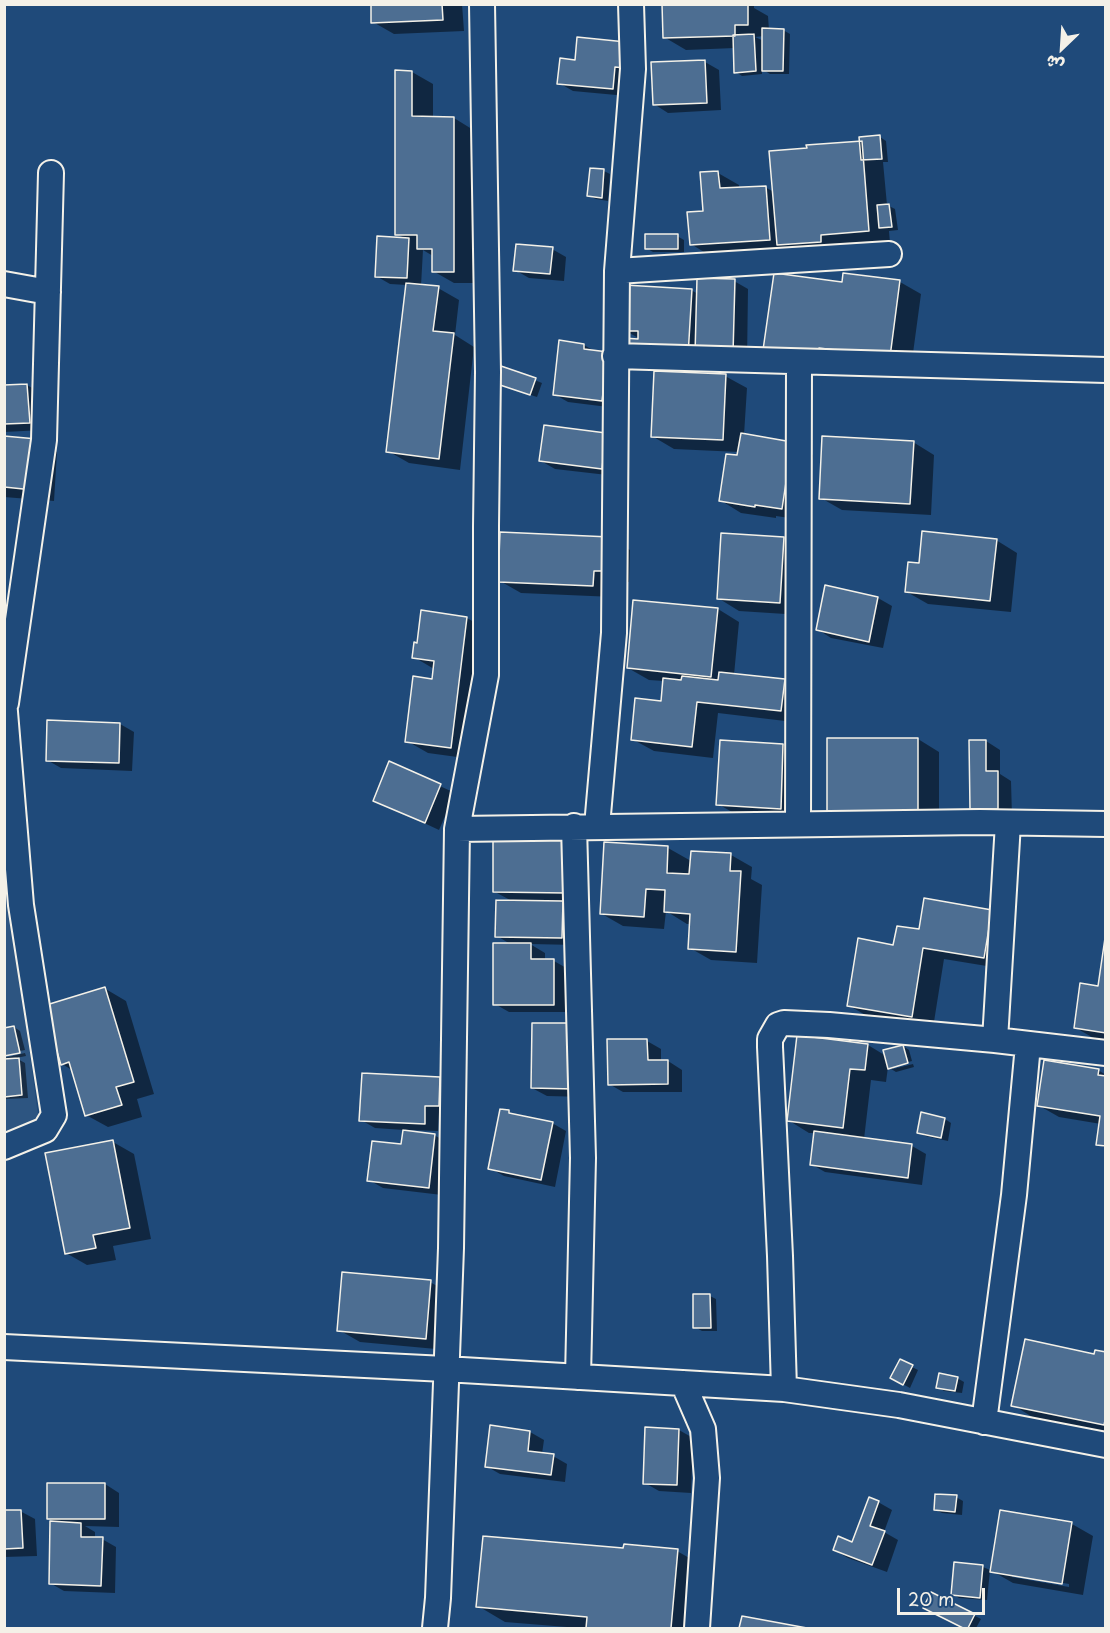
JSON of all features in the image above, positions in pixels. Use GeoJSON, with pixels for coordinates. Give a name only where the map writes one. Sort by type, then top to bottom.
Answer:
{"type":"FeatureCollection","features":[{"type":"Feature","properties":{"kind":"street"},"geometry":{"type":"LineString","coordinates":[[435,1629],[439,1586],[451,1248],[457,829],[486,675],[488,372],[482,4]]}},
{"type":"Feature","properties":{"kind":"street"},"geometry":{"type":"LineString","coordinates":[[597,826],[614,633],[617,271],[633,69],[631,4]]}},
{"type":"Feature","properties":{"kind":"street"},"geometry":{"type":"LineString","coordinates":[[4,1147],[45,1130],[54,1115],[21,905],[5,701],[44,441],[51,173]]}},
{"type":"Feature","properties":{"kind":"street"},"geometry":{"type":"LineString","coordinates":[[617,271],[889,254]]}},
{"type":"Feature","properties":{"kind":"street"},"geometry":{"type":"LineString","coordinates":[[4,284],[48,292]]}},
{"type":"Feature","properties":{"kind":"street"},"geometry":{"type":"LineString","coordinates":[[615,356],[1106,370]]}},
{"type":"Feature","properties":{"kind":"street"},"geometry":{"type":"LineString","coordinates":[[798,824],[799,362]]}},
{"type":"Feature","properties":{"kind":"street"},"geometry":{"type":"LineString","coordinates":[[995,1040],[1008,823]]}},
{"type":"Feature","properties":{"kind":"street"},"geometry":{"type":"LineString","coordinates":[[457,829],[798,824],[1106,824]]}},
{"type":"Feature","properties":{"kind":"street"},"geometry":{"type":"LineString","coordinates":[[574,826],[583,1158],[578,1377]]}},
{"type":"Feature","properties":{"kind":"street"},"geometry":{"type":"LineString","coordinates":[[784,1389],[770,1047],[773,1032],[783,1023],[801,1023],[995,1040],[1106,1053]]}},
{"type":"Feature","properties":{"kind":"street"},"geometry":{"type":"LineString","coordinates":[[984,1422],[1012,1206],[1028,1044]]}},
{"type":"Feature","properties":{"kind":"street"},"geometry":{"type":"LineString","coordinates":[[4,1347],[784,1389],[899,1406],[1106,1445]]}},
{"type":"Feature","properties":{"kind":"street"},"geometry":{"type":"LineString","coordinates":[[683,1383],[703,1429],[707,1478],[705,1538],[696,1629]]}},
{"type":"Feature","properties":{"kind":"shaded area"},"geometry":{"type":"Polygon","coordinates":[[[4,855],[42,1146],[5,1159],[4,1159],[4,855]]]}},
{"type":"Feature","properties":{"kind":"building"},"geometry":{"type":"Polygon","coordinates":[[[371,4],[442,4],[443,20],[371,23],[371,4]]]}},
{"type":"Feature","properties":{"kind":"building"},"geometry":{"type":"Polygon","coordinates":[[[662,4],[748,4],[748,25],[735,25],[735,36],[663,38],[662,4]]]}},
{"type":"Feature","properties":{"kind":"building"},"geometry":{"type":"Polygon","coordinates":[[[762,28],[784,29],[783,71],[762,71],[762,28]]]}},
{"type":"Feature","properties":{"kind":"building"},"geometry":{"type":"Polygon","coordinates":[[[754,34],[756,71],[734,73],[733,35],[754,34]]]}},
{"type":"Feature","properties":{"kind":"building"},"geometry":{"type":"Polygon","coordinates":[[[577,37],[626,42],[624,68],[615,67],[613,89],[557,84],[560,58],[575,60],[577,37]]]}},
{"type":"Feature","properties":{"kind":"building"},"geometry":{"type":"Polygon","coordinates":[[[705,60],[707,103],[653,105],[651,62],[705,60]]]}},
{"type":"Feature","properties":{"kind":"building"},"geometry":{"type":"Polygon","coordinates":[[[395,70],[412,71],[412,116],[454,117],[454,272],[432,272],[432,249],[417,249],[417,235],[395,235],[395,70]]]}},
{"type":"Feature","properties":{"kind":"building"},"geometry":{"type":"Polygon","coordinates":[[[880,135],[882,159],[861,160],[859,137],[880,135]]]}},
{"type":"Feature","properties":{"kind":"building"},"geometry":{"type":"Polygon","coordinates":[[[862,141],[869,231],[821,235],[821,242],[777,245],[769,151],[807,148],[806,145],[862,141]]]}},
{"type":"Feature","properties":{"kind":"building"},"geometry":{"type":"Polygon","coordinates":[[[590,168],[604,169],[602,198],[587,196],[590,168]]]}},
{"type":"Feature","properties":{"kind":"building"},"geometry":{"type":"Polygon","coordinates":[[[718,171],[720,188],[766,186],[770,240],[690,245],[687,212],[703,211],[700,172],[718,171]]]}},
{"type":"Feature","properties":{"kind":"building"},"geometry":{"type":"Polygon","coordinates":[[[889,204],[892,227],[879,228],[877,205],[889,204]]]}},
{"type":"Feature","properties":{"kind":"building"},"geometry":{"type":"Polygon","coordinates":[[[645,234],[678,234],[678,249],[645,249],[645,234]]]}},
{"type":"Feature","properties":{"kind":"building"},"geometry":{"type":"Polygon","coordinates":[[[377,236],[409,238],[407,278],[375,277],[377,236]]]}},
{"type":"Feature","properties":{"kind":"building"},"geometry":{"type":"Polygon","coordinates":[[[516,244],[553,247],[550,274],[513,271],[516,244]]]}},
{"type":"Feature","properties":{"kind":"building"},"geometry":{"type":"Polygon","coordinates":[[[774,273],[842,282],[843,273],[900,280],[890,357],[819,348],[818,357],[763,350],[774,273]]]}},
{"type":"Feature","properties":{"kind":"building"},"geometry":{"type":"Polygon","coordinates":[[[697,278],[735,279],[733,354],[695,354],[697,278]]]}},
{"type":"Feature","properties":{"kind":"building"},"geometry":{"type":"Polygon","coordinates":[[[406,283],[439,286],[433,331],[454,333],[439,459],[386,452],[406,283]]]}},
{"type":"Feature","properties":{"kind":"building"},"geometry":{"type":"Polygon","coordinates":[[[625,285],[692,289],[688,356],[622,352],[623,338],[638,339],[638,331],[623,331],[625,285]]]}},
{"type":"Feature","properties":{"kind":"building"},"geometry":{"type":"Polygon","coordinates":[[[559,340],[584,344],[584,349],[608,352],[602,401],[553,395],[559,340]]]}},
{"type":"Feature","properties":{"kind":"building"},"geometry":{"type":"Polygon","coordinates":[[[501,366],[536,378],[530,395],[494,383],[501,366]]]}},
{"type":"Feature","properties":{"kind":"building"},"geometry":{"type":"Polygon","coordinates":[[[654,371],[726,374],[723,440],[651,437],[654,371]]]}},
{"type":"Feature","properties":{"kind":"building"},"geometry":{"type":"Polygon","coordinates":[[[27,384],[30,423],[4,424],[4,385],[27,384]]]}},
{"type":"Feature","properties":{"kind":"building"},"geometry":{"type":"Polygon","coordinates":[[[544,425],[606,433],[602,469],[539,461],[544,425]]]}},
{"type":"Feature","properties":{"kind":"building"},"geometry":{"type":"Polygon","coordinates":[[[741,433],[792,442],[782,509],[719,501],[726,454],[737,455],[741,433]]]}},
{"type":"Feature","properties":{"kind":"building"},"geometry":{"type":"Polygon","coordinates":[[[4,436],[37,439],[33,490],[4,487],[4,436]]]}},
{"type":"Feature","properties":{"kind":"building"},"geometry":{"type":"Polygon","coordinates":[[[822,436],[914,441],[910,504],[819,499],[822,436]]]}},
{"type":"Feature","properties":{"kind":"building"},"geometry":{"type":"Polygon","coordinates":[[[922,531],[997,539],[990,601],[905,592],[908,562],[919,563],[922,531]]]}},
{"type":"Feature","properties":{"kind":"building"},"geometry":{"type":"Polygon","coordinates":[[[500,532],[610,537],[608,571],[594,571],[593,586],[498,582],[500,532]]]}},
{"type":"Feature","properties":{"kind":"building"},"geometry":{"type":"Polygon","coordinates":[[[721,533],[784,537],[780,603],[717,599],[721,533]]]}},
{"type":"Feature","properties":{"kind":"building"},"geometry":{"type":"Polygon","coordinates":[[[825,585],[878,597],[869,642],[816,630],[825,585]]]}},
{"type":"Feature","properties":{"kind":"building"},"geometry":{"type":"Polygon","coordinates":[[[633,600],[718,608],[711,677],[627,668],[633,600]]]}},
{"type":"Feature","properties":{"kind":"building"},"geometry":{"type":"Polygon","coordinates":[[[421,610],[467,617],[451,748],[405,742],[413,676],[432,679],[434,661],[412,658],[414,642],[417,643],[421,610]]]}},
{"type":"Feature","properties":{"kind":"building"},"geometry":{"type":"Polygon","coordinates":[[[719,672],[785,679],[781,711],[697,702],[692,747],[631,740],[635,698],[661,701],[663,678],[681,680],[682,676],[718,680],[719,672]]]}},
{"type":"Feature","properties":{"kind":"building"},"geometry":{"type":"Polygon","coordinates":[[[47,720],[120,723],[119,763],[46,761],[47,720]]]}},
{"type":"Feature","properties":{"kind":"building"},"geometry":{"type":"Polygon","coordinates":[[[827,738],[918,738],[918,814],[827,814],[827,738]]]}},
{"type":"Feature","properties":{"kind":"building"},"geometry":{"type":"Polygon","coordinates":[[[720,740],[783,744],[781,809],[716,805],[720,740]]]}},
{"type":"Feature","properties":{"kind":"building"},"geometry":{"type":"Polygon","coordinates":[[[969,740],[986,740],[986,771],[998,771],[998,809],[970,809],[969,740]]]}},
{"type":"Feature","properties":{"kind":"building"},"geometry":{"type":"Polygon","coordinates":[[[389,761],[441,784],[425,823],[373,801],[389,761]]]}},
{"type":"Feature","properties":{"kind":"building"},"geometry":{"type":"Polygon","coordinates":[[[493,836],[566,836],[566,893],[493,892],[493,836]]]}},
{"type":"Feature","properties":{"kind":"building"},"geometry":{"type":"Polygon","coordinates":[[[604,842],[668,846],[667,873],[689,874],[691,851],[731,853],[730,871],[741,871],[736,952],[688,949],[690,914],[664,912],[665,890],[646,889],[644,917],[600,914],[604,842]]]}},
{"type":"Feature","properties":{"kind":"building"},"geometry":{"type":"Polygon","coordinates":[[[924,898],[992,910],[984,958],[923,948],[912,1017],[847,1006],[858,938],[893,945],[897,926],[919,929],[924,898]]]}},
{"type":"Feature","properties":{"kind":"building"},"geometry":{"type":"Polygon","coordinates":[[[496,900],[563,901],[562,938],[495,937],[496,900]]]}},
{"type":"Feature","properties":{"kind":"building"},"geometry":{"type":"Polygon","coordinates":[[[1105,938],[1106,1033],[1074,1028],[1080,983],[1098,986],[1105,938]]]}},
{"type":"Feature","properties":{"kind":"building"},"geometry":{"type":"Polygon","coordinates":[[[493,943],[531,943],[531,959],[554,959],[554,1005],[493,1005],[493,943]]]}},
{"type":"Feature","properties":{"kind":"building"},"geometry":{"type":"Polygon","coordinates":[[[105,987],[134,1082],[116,1087],[122,1105],[85,1116],[69,1062],[61,1065],[43,1006],[105,987]]]}},
{"type":"Feature","properties":{"kind":"building"},"geometry":{"type":"Polygon","coordinates":[[[532,1023],[574,1023],[574,1089],[531,1088],[532,1023]]]}},
{"type":"Feature","properties":{"kind":"building"},"geometry":{"type":"Polygon","coordinates":[[[14,1026],[20,1053],[4,1056],[4,1028],[14,1026]]]}},
{"type":"Feature","properties":{"kind":"building"},"geometry":{"type":"Polygon","coordinates":[[[797,1035],[868,1044],[865,1070],[850,1069],[843,1128],[787,1121],[797,1035]]]}},
{"type":"Feature","properties":{"kind":"building"},"geometry":{"type":"Polygon","coordinates":[[[607,1039],[647,1039],[648,1060],[668,1060],[668,1084],[608,1085],[607,1039]]]}},
{"type":"Feature","properties":{"kind":"building"},"geometry":{"type":"Polygon","coordinates":[[[903,1045],[908,1063],[888,1069],[883,1050],[903,1045]]]}},
{"type":"Feature","properties":{"kind":"building"},"geometry":{"type":"Polygon","coordinates":[[[19,1058],[22,1095],[4,1097],[4,1059],[19,1058]]]}},
{"type":"Feature","properties":{"kind":"building"},"geometry":{"type":"Polygon","coordinates":[[[1044,1060],[1099,1069],[1098,1075],[1106,1076],[1106,1146],[1096,1145],[1100,1116],[1037,1106],[1044,1060]]]}},
{"type":"Feature","properties":{"kind":"building"},"geometry":{"type":"Polygon","coordinates":[[[362,1073],[440,1077],[439,1106],[425,1106],[425,1124],[359,1121],[362,1073]]]}},
{"type":"Feature","properties":{"kind":"building"},"geometry":{"type":"Polygon","coordinates":[[[500,1109],[553,1122],[541,1180],[488,1169],[500,1109]]]}},
{"type":"Feature","properties":{"kind":"building"},"geometry":{"type":"Polygon","coordinates":[[[921,1112],[945,1118],[941,1138],[917,1133],[921,1112]]]}},
{"type":"Feature","properties":{"kind":"building"},"geometry":{"type":"Polygon","coordinates":[[[403,1130],[435,1134],[429,1188],[367,1181],[372,1141],[401,1144],[403,1130]]]}},
{"type":"Feature","properties":{"kind":"building"},"geometry":{"type":"Polygon","coordinates":[[[814,1131],[912,1144],[908,1178],[810,1165],[814,1131]]]}},
{"type":"Feature","properties":{"kind":"building"},"geometry":{"type":"Polygon","coordinates":[[[113,1140],[130,1228],[93,1235],[96,1248],[65,1254],[45,1153],[113,1140]]]}},
{"type":"Feature","properties":{"kind":"building"},"geometry":{"type":"Polygon","coordinates":[[[342,1272],[431,1280],[426,1339],[337,1331],[342,1272]]]}},
{"type":"Feature","properties":{"kind":"building"},"geometry":{"type":"Polygon","coordinates":[[[693,1294],[710,1294],[711,1328],[693,1328],[693,1294]]]}},
{"type":"Feature","properties":{"kind":"building"},"geometry":{"type":"Polygon","coordinates":[[[1025,1339],[1094,1354],[1095,1350],[1106,1352],[1104,1425],[1011,1406],[1025,1339]]]}},
{"type":"Feature","properties":{"kind":"building"},"geometry":{"type":"Polygon","coordinates":[[[900,1359],[913,1365],[903,1385],[890,1378],[900,1359]]]}},
{"type":"Feature","properties":{"kind":"building"},"geometry":{"type":"Polygon","coordinates":[[[939,1373],[958,1377],[955,1391],[936,1388],[939,1373]]]}},
{"type":"Feature","properties":{"kind":"building"},"geometry":{"type":"Polygon","coordinates":[[[490,1425],[530,1431],[528,1451],[554,1454],[551,1475],[485,1467],[490,1425]]]}},
{"type":"Feature","properties":{"kind":"building"},"geometry":{"type":"Polygon","coordinates":[[[645,1427],[679,1429],[677,1485],[643,1484],[645,1427]]]}},
{"type":"Feature","properties":{"kind":"building"},"geometry":{"type":"Polygon","coordinates":[[[47,1483],[105,1483],[105,1519],[47,1519],[47,1483]]]}},
{"type":"Feature","properties":{"kind":"building"},"geometry":{"type":"Polygon","coordinates":[[[935,1494],[957,1495],[955,1512],[934,1510],[935,1494]]]}},
{"type":"Feature","properties":{"kind":"building"},"geometry":{"type":"Polygon","coordinates":[[[869,1497],[879,1501],[870,1526],[885,1531],[872,1565],[833,1550],[838,1536],[852,1542],[869,1497]]]}},
{"type":"Feature","properties":{"kind":"building"},"geometry":{"type":"Polygon","coordinates":[[[4,1510],[21,1510],[23,1548],[4,1549],[4,1510]]]}},
{"type":"Feature","properties":{"kind":"building"},"geometry":{"type":"Polygon","coordinates":[[[1000,1510],[1072,1522],[1062,1584],[990,1572],[1000,1510]]]}},
{"type":"Feature","properties":{"kind":"building"},"geometry":{"type":"Polygon","coordinates":[[[50,1521],[81,1523],[81,1537],[103,1537],[101,1586],[49,1584],[50,1521]]]}},
{"type":"Feature","properties":{"kind":"building"},"geometry":{"type":"Polygon","coordinates":[[[483,1536],[623,1548],[624,1544],[678,1549],[671,1628],[586,1628],[587,1617],[476,1607],[483,1536]]]}},
{"type":"Feature","properties":{"kind":"building"},"geometry":{"type":"Polygon","coordinates":[[[954,1562],[983,1565],[980,1598],[951,1595],[954,1562]]]}},
{"type":"Feature","properties":{"kind":"building"},"geometry":{"type":"Polygon","coordinates":[[[931,1592],[975,1614],[968,1628],[963,1628],[923,1608],[931,1592]]]}},
{"type":"Feature","properties":{"kind":"building"},"geometry":{"type":"Polygon","coordinates":[[[742,1616],[807,1628],[739,1628],[742,1616]]]}}]}
